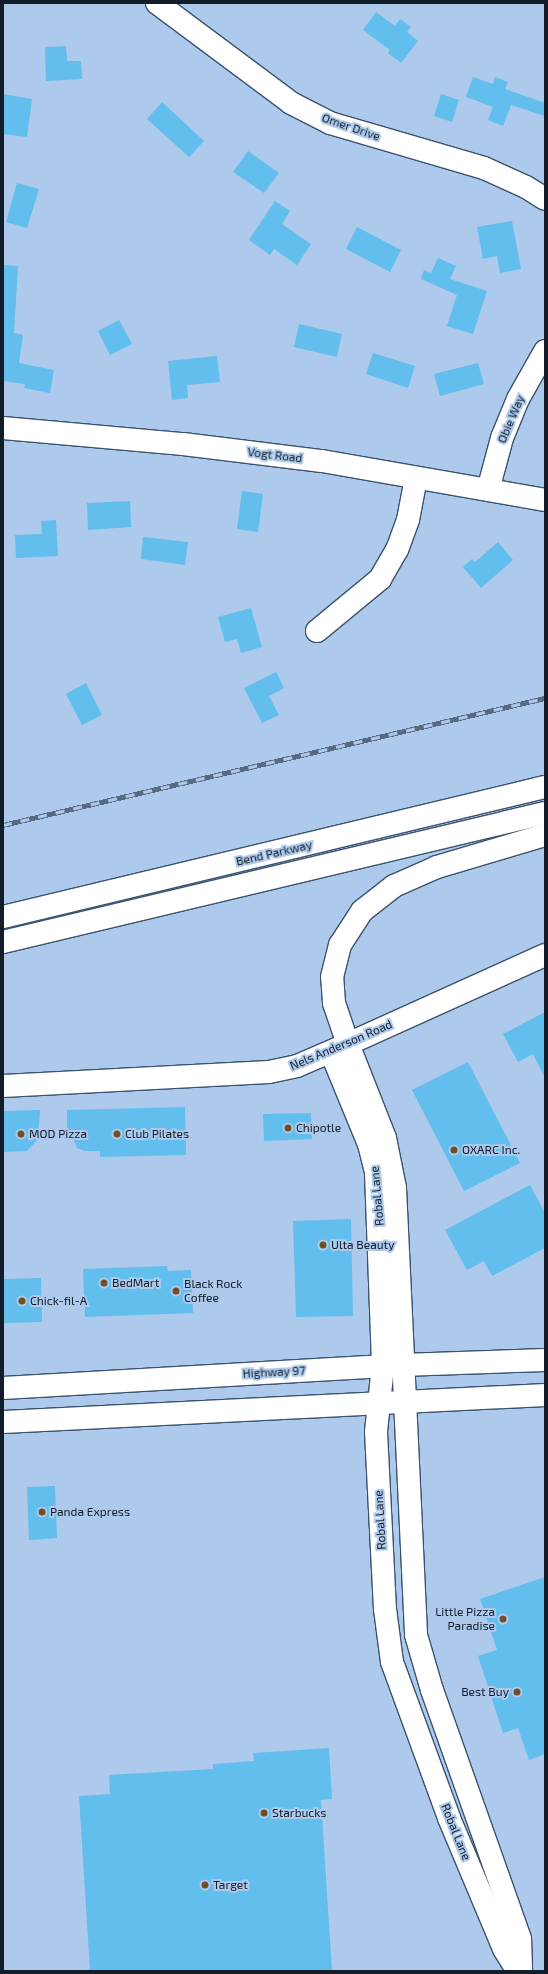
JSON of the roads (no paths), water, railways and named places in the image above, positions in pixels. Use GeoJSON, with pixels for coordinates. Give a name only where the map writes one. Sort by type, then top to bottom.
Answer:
{"type":"FeatureCollection","features":[{"type":"Feature","properties":{"kind":"main road","name":"Omer Drive"},"geometry":{"type":"LineString","coordinates":[[157,3],[291,103],[330,123],[484,168],[526,187],[545,199]]}},
{"type":"Feature","properties":{"kind":"main road","name":"Obie Way"},"geometry":{"type":"LineString","coordinates":[[488,490],[502,438],[518,399],[545,351]]}},
{"type":"Feature","properties":{"kind":"main road","name":"Vogt Road"},"geometry":{"type":"LineString","coordinates":[[3,428],[254,452],[545,500]]}},
{"type":"Feature","properties":{"kind":"main road"},"geometry":{"type":"LineString","coordinates":[[317,631],[380,579],[397,550],[408,520],[416,478]]}},
{"type":"Feature","properties":{"kind":"main road","name":"Bend Parkway"},"geometry":{"type":"LineString","coordinates":[[3,917],[545,787]]}},
{"type":"Feature","properties":{"kind":"main road"},"geometry":{"type":"LineString","coordinates":[[3,942],[545,813]]}},
{"type":"Feature","properties":{"kind":"main road","name":"Robal Lane"},"geometry":{"type":"LineString","coordinates":[[518,1971],[504,1949],[449,1818],[392,1662],[384,1610],[376,1432],[379,1404],[392,1366],[397,1216],[393,1171],[384,1138],[339,1048],[332,977],[340,945],[362,911],[394,886],[437,867],[545,835]]}},
{"type":"Feature","properties":{"kind":"main road","name":"Nels Anderson Road"},"geometry":{"type":"LineString","coordinates":[[3,1086],[245,1075],[297,1066],[545,955]]}},
{"type":"Feature","properties":{"kind":"main road","name":"Highway 97"},"geometry":{"type":"LineString","coordinates":[[3,1388],[392,1366],[545,1360]]}},
{"type":"Feature","properties":{"kind":"main road","name":"Robal Lane"},"geometry":{"type":"LineString","coordinates":[[392,1366],[404,1401],[416,1635],[520,1939],[522,1971]]}},
{"type":"Feature","properties":{"kind":"main road"},"geometry":{"type":"LineString","coordinates":[[3,1422],[545,1395]]}},
{"type":"Feature","properties":{"kind":"railway"},"geometry":{"type":"LineString","coordinates":[[3,825],[545,698]]}},
{"type":"Feature","properties":{"kind":"place","name":"Chipotle"},"geometry":{"type":"Point","coordinates":[288,1128]}},
{"type":"Feature","properties":{"kind":"place","name":"MOD Pizza"},"geometry":{"type":"Point","coordinates":[21,1134]}},
{"type":"Feature","properties":{"kind":"place","name":"Club Pilates"},"geometry":{"type":"Point","coordinates":[117,1134]}},
{"type":"Feature","properties":{"kind":"place","name":"OXARC Inc."},"geometry":{"type":"Point","coordinates":[454,1150]}},
{"type":"Feature","properties":{"kind":"place","name":"Ulta Beauty"},"geometry":{"type":"Point","coordinates":[323,1245]}},
{"type":"Feature","properties":{"kind":"place","name":"BedMart"},"geometry":{"type":"Point","coordinates":[104,1283]}},
{"type":"Feature","properties":{"kind":"place","name":"Black Rock Coffee"},"geometry":{"type":"Point","coordinates":[176,1291]}},
{"type":"Feature","properties":{"kind":"place","name":"Chick-fil-A"},"geometry":{"type":"Point","coordinates":[22,1301]}},
{"type":"Feature","properties":{"kind":"place","name":"Panda Express"},"geometry":{"type":"Point","coordinates":[42,1512]}},
{"type":"Feature","properties":{"kind":"place","name":"Little Pizza Paradise"},"geometry":{"type":"Point","coordinates":[503,1619]}},
{"type":"Feature","properties":{"kind":"place","name":"Best Buy"},"geometry":{"type":"Point","coordinates":[517,1692]}},
{"type":"Feature","properties":{"kind":"place","name":"Starbucks"},"geometry":{"type":"Point","coordinates":[264,1813]}},
{"type":"Feature","properties":{"kind":"place","name":"Target"},"geometry":{"type":"Point","coordinates":[205,1885]}}]}
